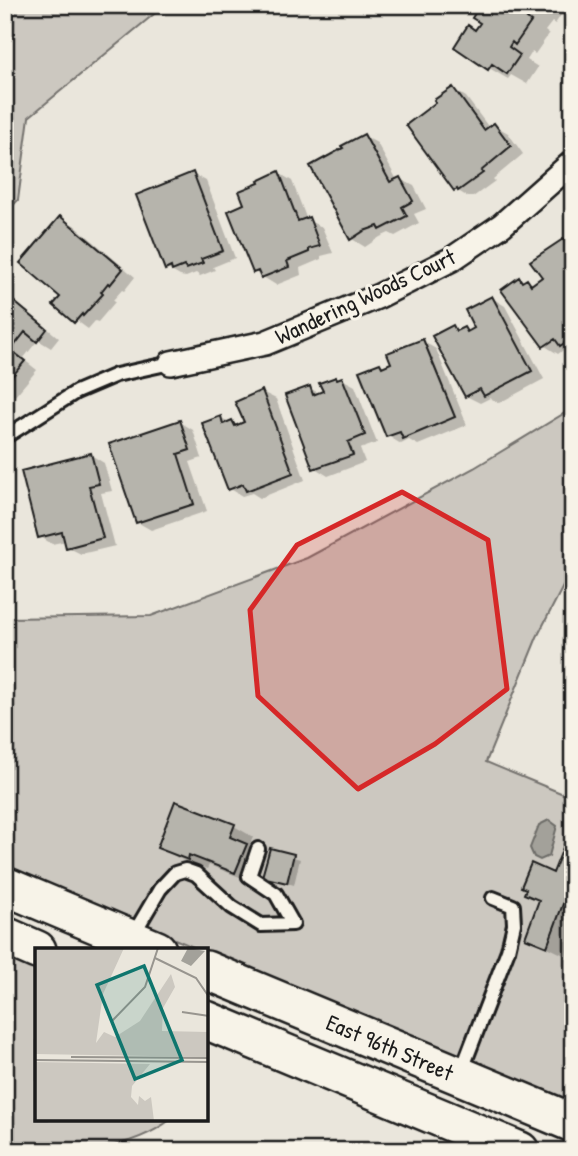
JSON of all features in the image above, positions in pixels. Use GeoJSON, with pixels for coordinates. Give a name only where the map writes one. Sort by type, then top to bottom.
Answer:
{"type":"FeatureCollection","features":[{"type":"Feature","properties":{"kind":"main road"},"geometry":{"type":"LineString","coordinates":[[5,886],[144,944]]}},
{"type":"Feature","properties":{"kind":"main road"},"geometry":{"type":"LineString","coordinates":[[5,936],[35,949]]}},
{"type":"Feature","properties":{"kind":"main road","name":"East 96th Street"},"geometry":{"type":"LineString","coordinates":[[208,971],[573,1123]]}},
{"type":"Feature","properties":{"kind":"main road","name":"East 96th Street"},"geometry":{"type":"LineString","coordinates":[[208,1021],[520,1151]]}},
{"type":"Feature","properties":{"kind":"street","name":"Wandering Woods Court"},"geometry":{"type":"LineString","coordinates":[[171,363],[265,343],[379,296],[452,259],[502,225],[573,162]]}},
{"type":"Feature","properties":{"kind":"lane"},"geometry":{"type":"LineString","coordinates":[[5,437],[86,388],[116,375],[171,363]]}},
{"type":"Feature","properties":{"kind":"lane"},"geometry":{"type":"LineString","coordinates":[[144,944],[160,889],[176,873],[185,870],[196,874],[232,907],[261,925],[293,924],[276,894],[249,876],[258,849]]}},
{"type":"Feature","properties":{"kind":"lane"},"geometry":{"type":"LineString","coordinates":[[459,1076],[508,950],[514,924],[513,906],[493,898]]}},
{"type":"Feature","properties":{"kind":"highlighted area"},"geometry":{"type":"Polygon","coordinates":[[[402,492],[488,540],[507,689],[435,744],[358,789],[258,696],[250,610],[297,545],[402,492]]]}},
{"type":"Feature","properties":{"kind":"shaded area"},"geometry":{"type":"Polygon","coordinates":[[[5,5],[165,5],[29,117],[18,200],[5,214],[5,5]]]}},
{"type":"Feature","properties":{"kind":"shaded area"},"geometry":{"type":"Polygon","coordinates":[[[573,408],[573,567],[537,637],[486,762],[573,798],[573,1109],[208,953],[208,948],[196,948],[5,867],[5,618],[151,616],[307,558],[474,468],[573,408]]]}},
{"type":"Feature","properties":{"kind":"shaded area"},"geometry":{"type":"Polygon","coordinates":[[[549,820],[557,826],[549,856],[540,860],[534,857],[530,848],[539,825],[549,820]]]}},
{"type":"Feature","properties":{"kind":"shaded area"},"geometry":{"type":"Polygon","coordinates":[[[5,957],[35,969],[35,1121],[168,1121],[133,1140],[113,1145],[70,1151],[5,1151],[5,957]]]}},
{"type":"Feature","properties":{"kind":"building"},"geometry":{"type":"Polygon","coordinates":[[[480,5],[542,5],[536,15],[532,12],[527,19],[531,22],[515,45],[512,42],[509,47],[520,55],[507,74],[492,64],[488,70],[454,47],[468,25],[475,30],[480,23],[472,18],[480,5]]]}},
{"type":"Feature","properties":{"kind":"building"},"geometry":{"type":"Polygon","coordinates":[[[453,87],[484,130],[494,123],[511,146],[481,171],[483,173],[458,191],[454,191],[406,125],[453,87]]]}},
{"type":"Feature","properties":{"kind":"building"},"geometry":{"type":"Polygon","coordinates":[[[364,134],[390,182],[400,177],[413,201],[402,207],[407,216],[380,230],[378,226],[364,231],[350,240],[310,166],[364,134]]]}},
{"type":"Feature","properties":{"kind":"building"},"geometry":{"type":"Polygon","coordinates":[[[279,171],[298,221],[309,217],[320,246],[287,261],[289,267],[261,278],[258,271],[253,273],[228,211],[244,204],[239,191],[279,171]]]}},
{"type":"Feature","properties":{"kind":"building"},"geometry":{"type":"Polygon","coordinates":[[[193,172],[223,251],[201,259],[203,263],[186,269],[184,266],[172,271],[171,267],[165,270],[136,195],[193,172]]]}},
{"type":"Feature","properties":{"kind":"building"},"geometry":{"type":"Polygon","coordinates":[[[60,216],[123,269],[74,323],[53,305],[60,297],[20,263],[60,216]]]}},
{"type":"Feature","properties":{"kind":"building"},"geometry":{"type":"Polygon","coordinates":[[[563,239],[573,251],[573,267],[570,269],[573,273],[573,337],[560,346],[555,339],[543,347],[501,290],[519,277],[522,282],[527,279],[531,285],[542,277],[530,261],[563,239]]]}},
{"type":"Feature","properties":{"kind":"building"},"geometry":{"type":"Polygon","coordinates":[[[5,294],[47,329],[37,342],[25,332],[11,350],[25,361],[5,385],[5,294]]]}},
{"type":"Feature","properties":{"kind":"building"},"geometry":{"type":"Polygon","coordinates":[[[492,296],[532,371],[484,396],[480,389],[465,397],[432,336],[453,325],[456,331],[464,327],[467,332],[474,328],[465,310],[492,296]]]}},
{"type":"Feature","properties":{"kind":"building"},"geometry":{"type":"Polygon","coordinates":[[[423,339],[455,417],[403,439],[400,432],[386,437],[359,371],[380,363],[382,367],[391,363],[387,353],[423,339]]]}},
{"type":"Feature","properties":{"kind":"building"},"geometry":{"type":"Polygon","coordinates":[[[342,377],[365,435],[348,442],[353,455],[313,469],[285,395],[310,386],[313,395],[323,391],[319,383],[342,377]]]}},
{"type":"Feature","properties":{"kind":"building"},"geometry":{"type":"Polygon","coordinates":[[[262,390],[293,473],[246,491],[243,484],[228,490],[202,423],[221,416],[223,424],[232,420],[235,426],[244,422],[235,402],[262,390]]]}},
{"type":"Feature","properties":{"kind":"building"},"geometry":{"type":"Polygon","coordinates":[[[180,420],[190,450],[178,454],[194,504],[136,523],[109,444],[180,420]]]}},
{"type":"Feature","properties":{"kind":"building"},"geometry":{"type":"Polygon","coordinates":[[[91,453],[99,484],[89,486],[103,538],[66,548],[62,532],[38,538],[21,471],[91,453]]]}},
{"type":"Feature","properties":{"kind":"building"},"geometry":{"type":"Polygon","coordinates":[[[175,801],[235,824],[230,837],[247,844],[235,873],[189,855],[188,860],[157,848],[175,801]]]}},
{"type":"Feature","properties":{"kind":"building"},"geometry":{"type":"Polygon","coordinates":[[[568,835],[573,837],[573,896],[570,903],[563,904],[547,947],[525,938],[539,900],[524,894],[526,889],[521,887],[531,863],[553,873],[568,835]]]}},
{"type":"Feature","properties":{"kind":"building"},"geometry":{"type":"Polygon","coordinates":[[[270,848],[294,854],[287,883],[262,877],[270,848]]]}}]}
